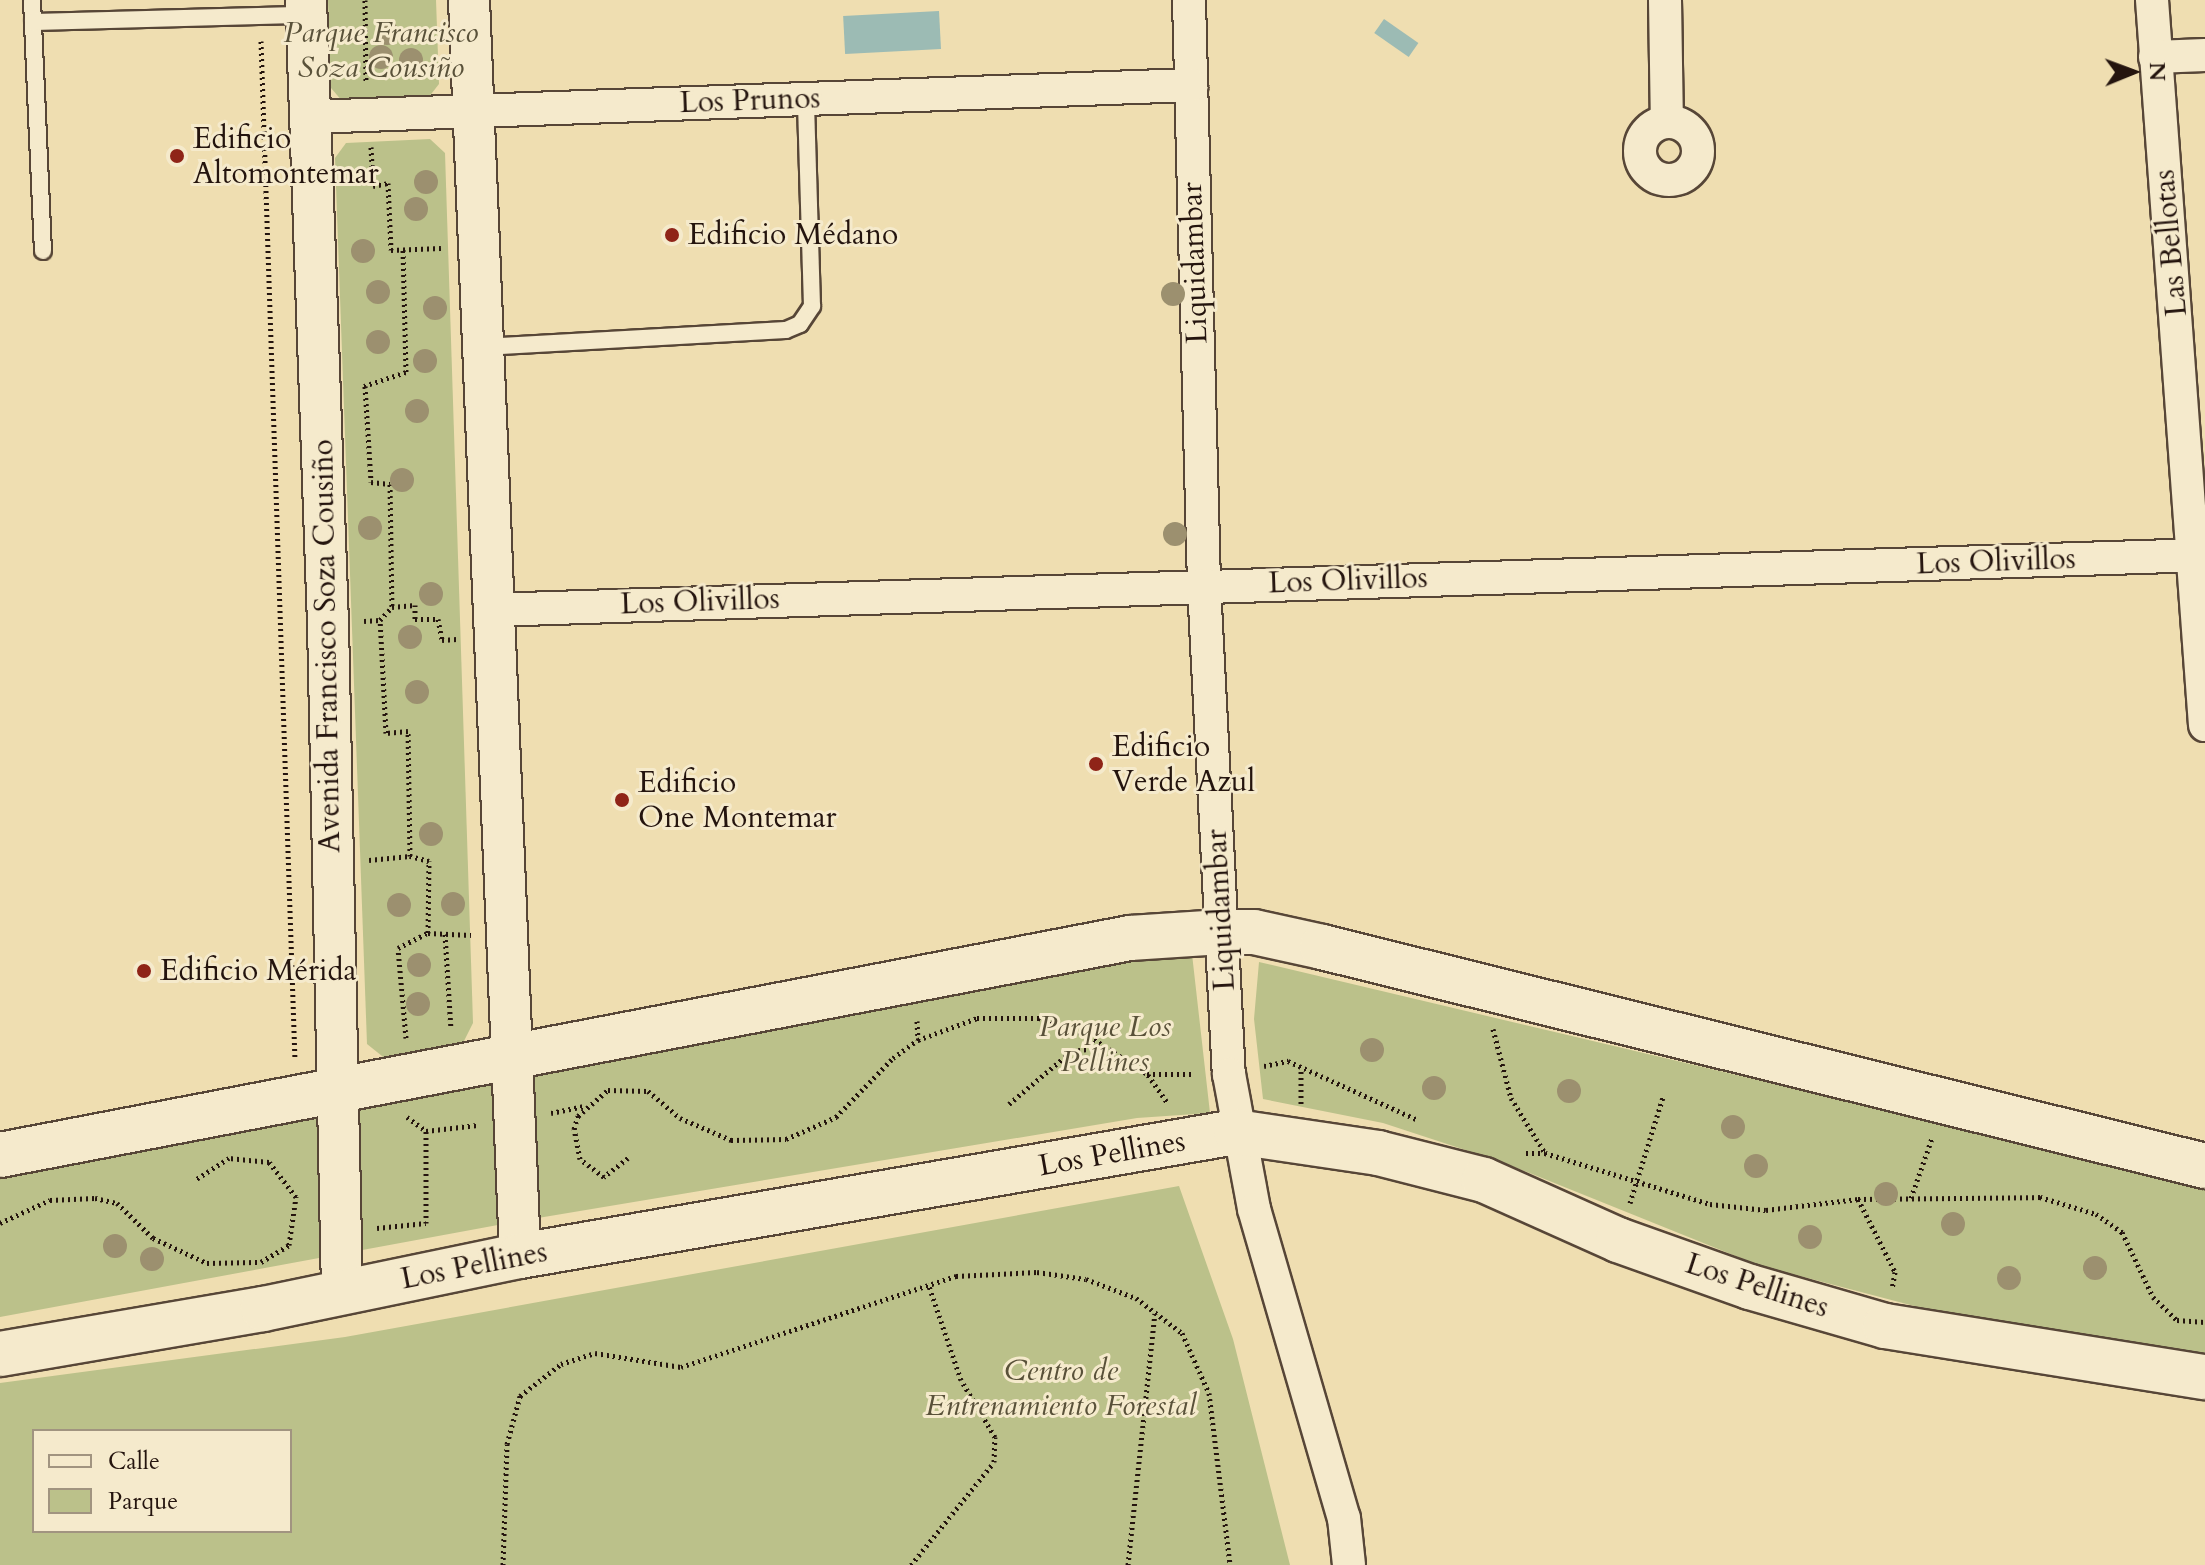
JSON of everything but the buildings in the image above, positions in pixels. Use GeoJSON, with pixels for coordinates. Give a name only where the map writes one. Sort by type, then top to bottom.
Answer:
{"type":"FeatureCollection","features":[{"type":"Feature","properties":{"kind":"main road"},"geometry":{"type":"LineString","coordinates":[[0,1155],[1130,938],[1222,932],[1309,944],[1942,1097],[2205,1166]]}},
{"type":"Feature","properties":{"kind":"main road","name":"Los Pellines"},"geometry":{"type":"LineString","coordinates":[[0,1354],[342,1293],[520,1256],[1236,1132],[1423,1163],[1484,1180],[1618,1240],[1750,1287],[1885,1326],[2205,1377]]}},
{"type":"Feature","properties":{"kind":"street"},"geometry":{"type":"LineString","coordinates":[[469,0],[508,1056],[520,1256]]}},
{"type":"Feature","properties":{"kind":"street","name":"Liquidambar"},"geometry":{"type":"LineString","coordinates":[[1189,0],[1204,585],[1229,1074],[1236,1132],[1344,1518],[1349,1565]]}},
{"type":"Feature","properties":{"kind":"street"},"geometry":{"type":"LineString","coordinates":[[1665,0],[1667,122]]}},
{"type":"Feature","properties":{"kind":"street","name":"Las Bellotas"},"geometry":{"type":"LineString","coordinates":[[2152,0],[2200,556],[2205,725]]}},
{"type":"Feature","properties":{"kind":"street","name":"Avenida Francisco Soza Cousiño"},"geometry":{"type":"LineString","coordinates":[[307,8],[343,1232],[342,1293]]}},
{"type":"Feature","properties":{"kind":"street"},"geometry":{"type":"LineString","coordinates":[[2155,57],[2205,55]]}},
{"type":"Feature","properties":{"kind":"street","name":"Los Prunos"},"geometry":{"type":"LineString","coordinates":[[310,117],[1191,85]]}},
{"type":"Feature","properties":{"kind":"street","name":"Los Olivillos"},"geometry":{"type":"LineString","coordinates":[[492,624],[1204,585],[2200,556]]}},
{"type":"Feature","properties":{"kind":"lane"},"geometry":{"type":"LineString","coordinates":[[32,0],[43,251]]}},
{"type":"Feature","properties":{"kind":"lane"},"geometry":{"type":"LineString","coordinates":[[33,22],[260,17],[307,8]]}},
{"type":"Feature","properties":{"kind":"lane"},"geometry":{"type":"LineString","coordinates":[[481,347],[786,330],[800,324],[812,306],[806,100]]}},
{"type":"Feature","properties":{"kind":"path"},"geometry":{"type":"LineString","coordinates":[[365,0],[368,80],[352,114],[371,135],[373,186],[388,183],[391,250],[478,246]]}},
{"type":"Feature","properties":{"kind":"path"},"geometry":{"type":"LineString","coordinates":[[260,17],[296,1099]]}},
{"type":"Feature","properties":{"kind":"path"},"geometry":{"type":"LineString","coordinates":[[319,371],[365,386],[406,372],[403,249]]}},
{"type":"Feature","properties":{"kind":"path"},"geometry":{"type":"LineString","coordinates":[[365,386],[371,482],[390,484],[392,607],[415,605],[415,619],[438,619],[442,640],[492,624]]}},
{"type":"Feature","properties":{"kind":"path"},"geometry":{"type":"LineString","coordinates":[[380,620],[386,733],[408,731],[410,856]]}},
{"type":"Feature","properties":{"kind":"path"},"geometry":{"type":"LineString","coordinates":[[332,864],[410,856],[429,861],[428,933],[398,948],[407,1045]]}},
{"type":"Feature","properties":{"kind":"path"},"geometry":{"type":"LineString","coordinates":[[445,934],[451,1033]]}},
{"type":"Feature","properties":{"kind":"path"},"geometry":{"type":"LineString","coordinates":[[1488,988],[1495,1044],[1511,1098],[1545,1153]]}},
{"type":"Feature","properties":{"kind":"path"},"geometry":{"type":"LineString","coordinates":[[628,1158],[604,1177],[580,1159],[574,1129],[578,1116],[608,1090],[648,1091],[704,1131],[758,1142],[812,1131],[855,1100],[893,1058],[918,1040],[977,1018],[1039,1018],[1107,1047],[1147,1074],[1229,1074],[1288,1061],[1424,1124]]}},
{"type":"Feature","properties":{"kind":"path"},"geometry":{"type":"LineString","coordinates":[[1009,1104],[1072,1051],[1107,1047]]}},
{"type":"Feature","properties":{"kind":"path"},"geometry":{"type":"LineString","coordinates":[[1618,1240],[1663,1097]]}},
{"type":"Feature","properties":{"kind":"path"},"geometry":{"type":"LineString","coordinates":[[1911,1198],[1942,1097]]}},
{"type":"Feature","properties":{"kind":"path"},"geometry":{"type":"LineString","coordinates":[[343,1232],[426,1223],[426,1131],[512,1122]]}},
{"type":"Feature","properties":{"kind":"path"},"geometry":{"type":"LineString","coordinates":[[1515,1153],[1545,1153],[1635,1184],[1710,1204],[1766,1210],[1858,1199],[2040,1197],[2096,1214],[2122,1232],[2153,1297],[2177,1320],[2205,1322]]}},
{"type":"Feature","properties":{"kind":"path"},"geometry":{"type":"LineString","coordinates":[[0,1223],[50,1200],[95,1198],[117,1203],[153,1238],[207,1263],[261,1262],[289,1245],[296,1197],[269,1162],[229,1158],[195,1180]]}},
{"type":"Feature","properties":{"kind":"path"},"geometry":{"type":"LineString","coordinates":[[1858,1199],[1895,1272],[1885,1326]]}},
{"type":"Feature","properties":{"kind":"path"},"geometry":{"type":"LineString","coordinates":[[503,1565],[507,1444],[520,1396],[536,1380],[561,1364],[595,1353],[681,1367],[928,1283],[956,1276],[1049,1274],[1086,1279],[1136,1298],[1182,1333],[1209,1393],[1230,1565]]}},
{"type":"Feature","properties":{"kind":"path"},"geometry":{"type":"LineString","coordinates":[[911,1565],[994,1462],[995,1450],[995,1437],[961,1380],[928,1283]]}},
{"type":"Feature","properties":{"kind":"path"},"geometry":{"type":"LineString","coordinates":[[1128,1565],[1155,1313]]}},
{"type":"Feature","properties":{"kind":"green space","name":"Parque Francisco Soza Cousiño"},"geometry":{"type":"Polygon","coordinates":[[[328,0],[436,0],[439,84],[428,98],[343,102],[331,88],[328,0]]]}},
{"type":"Feature","properties":{"kind":"green space","name":"Parque Francisco Soza Cousiño"},"geometry":{"type":"Polygon","coordinates":[[[430,139],[445,153],[473,1023],[459,1051],[387,1060],[367,1044],[335,158],[346,143],[430,139]]]}},
{"type":"Feature","properties":{"kind":"green space","name":"Parque Los Pellines"},"geometry":{"type":"Polygon","coordinates":[[[1192,954],[1210,1113],[1137,1118],[514,1222],[0,1317],[0,1176],[1133,960],[1192,954]]]}},
{"type":"Feature","properties":{"kind":"green space","name":"Parque Los Pellines"},"geometry":{"type":"Polygon","coordinates":[[[1259,962],[2205,1186],[2205,1355],[1960,1318],[1758,1265],[1502,1162],[1383,1123],[1263,1099],[1254,1019],[1259,962]]]}},
{"type":"Feature","properties":{"kind":"green space","name":"Centro de Entrenamiento Forestal"},"geometry":{"type":"Polygon","coordinates":[[[1179,1186],[1233,1339],[1290,1565],[0,1565],[0,1383],[345,1337],[1179,1186]]]}},
{"type":"Feature","properties":{"kind":"water"},"geometry":{"type":"Polygon","coordinates":[[[939,11],[941,49],[845,54],[843,16],[939,11]]]}},
{"type":"Feature","properties":{"kind":"water"},"geometry":{"type":"Polygon","coordinates":[[[1384,19],[1418,43],[1409,57],[1374,33],[1384,19]]]}},
{"type":"Feature","properties":{"kind":"place","name":"Edificio Altomontemar"},"geometry":{"type":"Point","coordinates":[177,156]}},
{"type":"Feature","properties":{"kind":"place","name":"Edificio Médano"},"geometry":{"type":"Point","coordinates":[672,235]}},
{"type":"Feature","properties":{"kind":"place","name":"Edificio Verde Azul"},"geometry":{"type":"Point","coordinates":[1096,764]}},
{"type":"Feature","properties":{"kind":"place","name":"Edificio One Montemar"},"geometry":{"type":"Point","coordinates":[622,800]}},
{"type":"Feature","properties":{"kind":"place","name":"Edificio Mérida"},"geometry":{"type":"Point","coordinates":[144,971]}}]}
